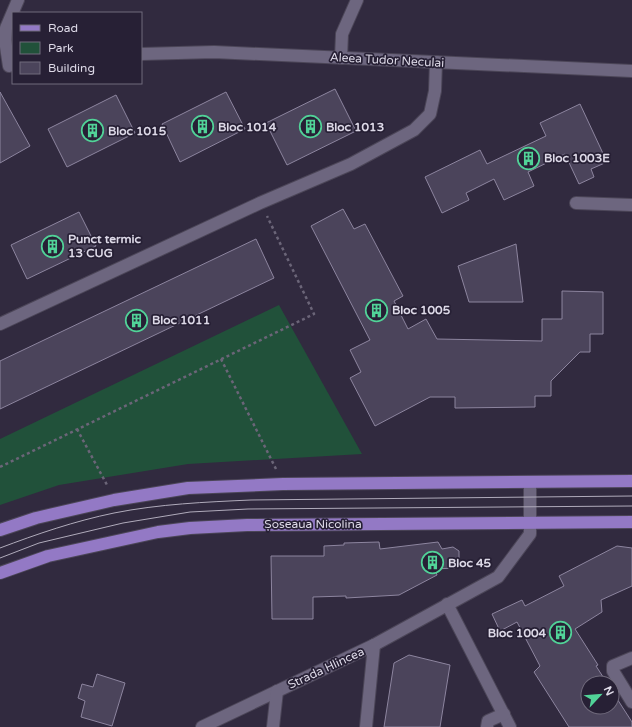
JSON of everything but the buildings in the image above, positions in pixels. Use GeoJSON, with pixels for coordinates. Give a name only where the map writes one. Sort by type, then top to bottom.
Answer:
{"type":"FeatureCollection","features":[{"type":"Feature","properties":{"kind":"main road"},"geometry":{"type":"LineString","coordinates":[[0,530],[36,518],[114,500],[188,488],[283,484],[632,481]]}},
{"type":"Feature","properties":{"kind":"main road","name":"Șoseaua Nicolina"},"geometry":{"type":"LineString","coordinates":[[0,573],[48,556],[71,550],[158,532],[190,528],[247,525],[632,522]]}},
{"type":"Feature","properties":{"kind":"street"},"geometry":{"type":"LineString","coordinates":[[13,12],[18,0]]}},
{"type":"Feature","properties":{"kind":"street"},"geometry":{"type":"LineString","coordinates":[[341,58],[342,34],[357,0]]}},
{"type":"Feature","properties":{"kind":"street"},"geometry":{"type":"LineString","coordinates":[[7,66],[5,40],[6,28],[12,14]]}},
{"type":"Feature","properties":{"kind":"street","name":"Aleea Tudor Neculai"},"geometry":{"type":"LineString","coordinates":[[142,54],[214,52],[632,71]]}},
{"type":"Feature","properties":{"kind":"street"},"geometry":{"type":"LineString","coordinates":[[0,324],[260,203],[350,164],[414,130],[430,114],[435,91],[436,62]]}},
{"type":"Feature","properties":{"kind":"street"},"geometry":{"type":"LineString","coordinates":[[576,203],[632,205]]}},
{"type":"Feature","properties":{"kind":"street","name":"Strada Hlincea"},"geometry":{"type":"LineString","coordinates":[[202,727],[374,645],[498,577],[530,534],[530,482]]}},
{"type":"Feature","properties":{"kind":"street"},"geometry":{"type":"LineString","coordinates":[[447,604],[510,727]]}},
{"type":"Feature","properties":{"kind":"street"},"geometry":{"type":"LineString","coordinates":[[366,727],[374,645]]}},
{"type":"Feature","properties":{"kind":"street"},"geometry":{"type":"LineString","coordinates":[[632,658],[613,666],[613,672],[632,702]]}},
{"type":"Feature","properties":{"kind":"street"},"geometry":{"type":"LineString","coordinates":[[273,727],[277,690]]}},
{"type":"Feature","properties":{"kind":"street"},"geometry":{"type":"LineString","coordinates":[[487,727],[488,721],[504,714]]}},
{"type":"Feature","properties":{"kind":"path"},"geometry":{"type":"LineString","coordinates":[[0,467],[314,314],[260,203]]}},
{"type":"Feature","properties":{"kind":"path"},"geometry":{"type":"LineString","coordinates":[[221,359],[283,484]]}},
{"type":"Feature","properties":{"kind":"path"},"geometry":{"type":"LineString","coordinates":[[77,429],[114,500]]}},
{"type":"Feature","properties":{"kind":"green space"},"geometry":{"type":"Polygon","coordinates":[[[279,305],[362,454],[188,464],[59,485],[0,505],[0,439],[279,305]]]}},
{"type":"Feature","properties":{"kind":"tram line"},"geometry":{"type":"LineString","coordinates":[[0,548],[56,528],[99,516],[148,507],[182,504],[251,500],[632,496]]}},
{"type":"Feature","properties":{"kind":"tram line"},"geometry":{"type":"LineString","coordinates":[[0,558],[39,543],[123,523],[190,512],[248,509],[632,506]]}},
{"type":"Feature","properties":{"kind":"place","name":"Bloc 1014"},"geometry":{"type":"Point","coordinates":[203,127]}},
{"type":"Feature","properties":{"kind":"place","name":"Bloc 1013"},"geometry":{"type":"Point","coordinates":[311,127]}},
{"type":"Feature","properties":{"kind":"place","name":"Bloc 1015"},"geometry":{"type":"Point","coordinates":[92,131]}},
{"type":"Feature","properties":{"kind":"place","name":"Bloc 1003E"},"geometry":{"type":"Point","coordinates":[528,158]}},
{"type":"Feature","properties":{"kind":"place","name":"Punct termic 13 CUG"},"geometry":{"type":"Point","coordinates":[53,246]}},
{"type":"Feature","properties":{"kind":"place","name":"Bloc 1005"},"geometry":{"type":"Point","coordinates":[377,310]}},
{"type":"Feature","properties":{"kind":"place","name":"Bloc 1011"},"geometry":{"type":"Point","coordinates":[137,320]}},
{"type":"Feature","properties":{"kind":"place","name":"Bloc 45"},"geometry":{"type":"Point","coordinates":[432,563]}},
{"type":"Feature","properties":{"kind":"place","name":"Bloc 1004"},"geometry":{"type":"Point","coordinates":[561,633]}}]}
